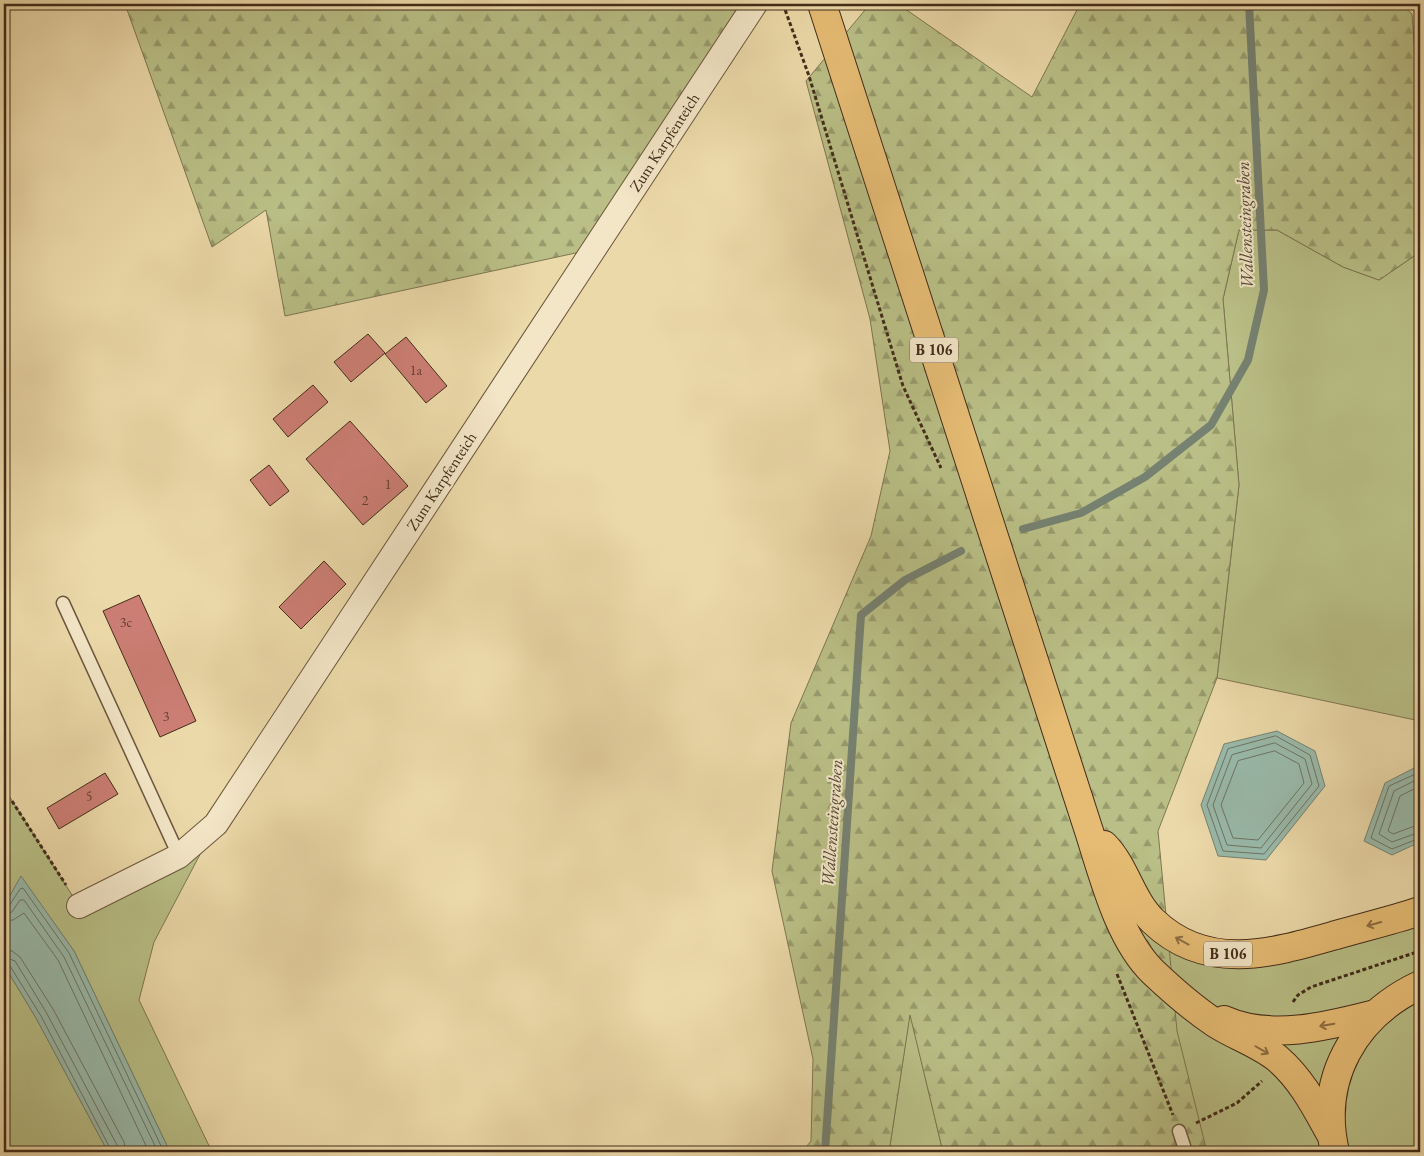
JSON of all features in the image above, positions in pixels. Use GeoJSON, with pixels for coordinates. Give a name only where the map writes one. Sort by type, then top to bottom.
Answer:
{"type":"FeatureCollection","features":[{"type":"Feature","properties":{"kind":"main road","name":"B 106"},"geometry":{"type":"LineString","coordinates":[[822,4],[1108,889],[1130,940],[1152,971],[1192,1005],[1215,1023],[1277,1058],[1305,1088],[1332,1143]]}},
{"type":"Feature","properties":{"kind":"main road","name":"B 106"},"geometry":{"type":"LineString","coordinates":[[1088,828],[1112,853],[1143,911],[1153,921],[1188,945],[1218,953],[1250,955],[1276,952],[1420,911]]}},
{"type":"Feature","properties":{"kind":"main road","name":"B 106"},"geometry":{"type":"LineString","coordinates":[[1332,1143],[1331,1100],[1339,1068],[1354,1040],[1375,1014],[1399,995],[1420,985]]}},
{"type":"Feature","properties":{"kind":"main road","name":"B 106"},"geometry":{"type":"LineString","coordinates":[[1192,1005],[1235,1024],[1286,1031],[1327,1026],[1375,1014]]}},
{"type":"Feature","properties":{"kind":"street","name":"Zum Karpfenteich"},"geometry":{"type":"LineString","coordinates":[[79,906],[179,856],[216,824],[755,4]]}},
{"type":"Feature","properties":{"kind":"lane"},"geometry":{"type":"LineString","coordinates":[[63,603],[179,856]]}},
{"type":"Feature","properties":{"kind":"lane"},"geometry":{"type":"LineString","coordinates":[[1179,1131],[1186,1152]]}},
{"type":"Feature","properties":{"kind":"path"},"geometry":{"type":"LineString","coordinates":[[783,4],[809,76],[904,386],[942,471]]}},
{"type":"Feature","properties":{"kind":"path"},"geometry":{"type":"LineString","coordinates":[[12,801],[79,906]]}},
{"type":"Feature","properties":{"kind":"path"},"geometry":{"type":"LineString","coordinates":[[1116,970],[1179,1131]]}},
{"type":"Feature","properties":{"kind":"green space"},"geometry":{"type":"Polygon","coordinates":[[[125,4],[755,4],[594,249],[285,316],[266,210],[212,247],[125,4]]]}},
{"type":"Feature","properties":{"kind":"green space"},"geometry":{"type":"Polygon","coordinates":[[[870,4],[898,4],[1032,97],[1080,4],[1401,4],[1412,14],[1420,125],[1420,252],[1379,280],[1343,267],[1277,230],[1239,230],[1223,299],[1239,485],[1217,678],[1158,831],[1177,1031],[1207,1152],[943,1152],[910,1015],[889,1152],[802,1152],[811,1141],[813,1059],[772,871],[791,723],[871,536],[890,451],[870,319],[806,81],[870,4]]]}},
{"type":"Feature","properties":{"kind":"green space"},"geometry":{"type":"Polygon","coordinates":[[[1239,230],[1277,230],[1343,267],[1379,280],[1420,252],[1420,721],[1217,678],[1239,485],[1223,299],[1239,230]]]}},
{"type":"Feature","properties":{"kind":"green space"},"geometry":{"type":"Polygon","coordinates":[[[4,788],[79,906],[216,824],[154,942],[139,1000],[212,1152],[170,1152],[74,951],[21,877],[4,906],[4,788]]]}},
{"type":"Feature","properties":{"kind":"green space"},"geometry":{"type":"Polygon","coordinates":[[[1143,911],[1202,949],[1420,911],[1420,1152],[1183,1152],[1143,911]]]}},
{"type":"Feature","properties":{"kind":"green space"},"geometry":{"type":"Polygon","coordinates":[[[4,965],[36,1018],[108,1152],[4,1152],[4,965]]]}},
{"type":"Feature","properties":{"kind":"green space"},"geometry":{"type":"Polygon","coordinates":[[[910,1013],[943,1152],[889,1152],[910,1013]]]}},
{"type":"Feature","properties":{"kind":"water"},"geometry":{"type":"Polygon","coordinates":[[[1277,731],[1315,751],[1325,786],[1266,860],[1218,856],[1201,805],[1224,744],[1277,731]]]}},
{"type":"Feature","properties":{"kind":"water"},"geometry":{"type":"Polygon","coordinates":[[[1418,766],[1420,767],[1420,842],[1392,855],[1364,841],[1385,783],[1418,766]]]}},
{"type":"Feature","properties":{"kind":"water"},"geometry":{"type":"Polygon","coordinates":[[[21,876],[74,951],[170,1152],[108,1152],[36,1018],[4,965],[4,906],[21,876]]]}},
{"type":"Feature","properties":{"kind":"building"},"geometry":{"type":"Polygon","coordinates":[[[368,334],[385,353],[351,382],[334,362],[368,334]]]}},
{"type":"Feature","properties":{"kind":"building"},"geometry":{"type":"Polygon","coordinates":[[[406,337],[447,386],[426,403],[385,354],[406,337]]]}},
{"type":"Feature","properties":{"kind":"building"},"geometry":{"type":"Polygon","coordinates":[[[313,385],[328,402],[288,437],[273,419],[313,385]]]}},
{"type":"Feature","properties":{"kind":"building"},"geometry":{"type":"Polygon","coordinates":[[[350,421],[408,486],[363,525],[306,459],[350,421]]]}},
{"type":"Feature","properties":{"kind":"building"},"geometry":{"type":"Polygon","coordinates":[[[269,465],[289,491],[270,506],[250,480],[269,465]]]}},
{"type":"Feature","properties":{"kind":"building"},"geometry":{"type":"Polygon","coordinates":[[[324,561],[346,584],[301,629],[279,607],[324,561]]]}},
{"type":"Feature","properties":{"kind":"building"},"geometry":{"type":"Polygon","coordinates":[[[139,595],[196,721],[160,737],[103,611],[139,595]]]}},
{"type":"Feature","properties":{"kind":"building"},"geometry":{"type":"Polygon","coordinates":[[[105,773],[118,794],[59,829],[47,808],[105,773]]]}},
{"type":"Feature","properties":{"kind":"waterway","name":"Wallensteingraben"},"geometry":{"type":"LineString","coordinates":[[1023,529],[1081,513],[1145,477],[1211,425],[1248,360],[1264,290],[1249,4]]}},
{"type":"Feature","properties":{"kind":"waterway","name":"Wallensteingraben"},"geometry":{"type":"LineString","coordinates":[[825,1152],[861,615],[905,580],[961,551]]}}]}
